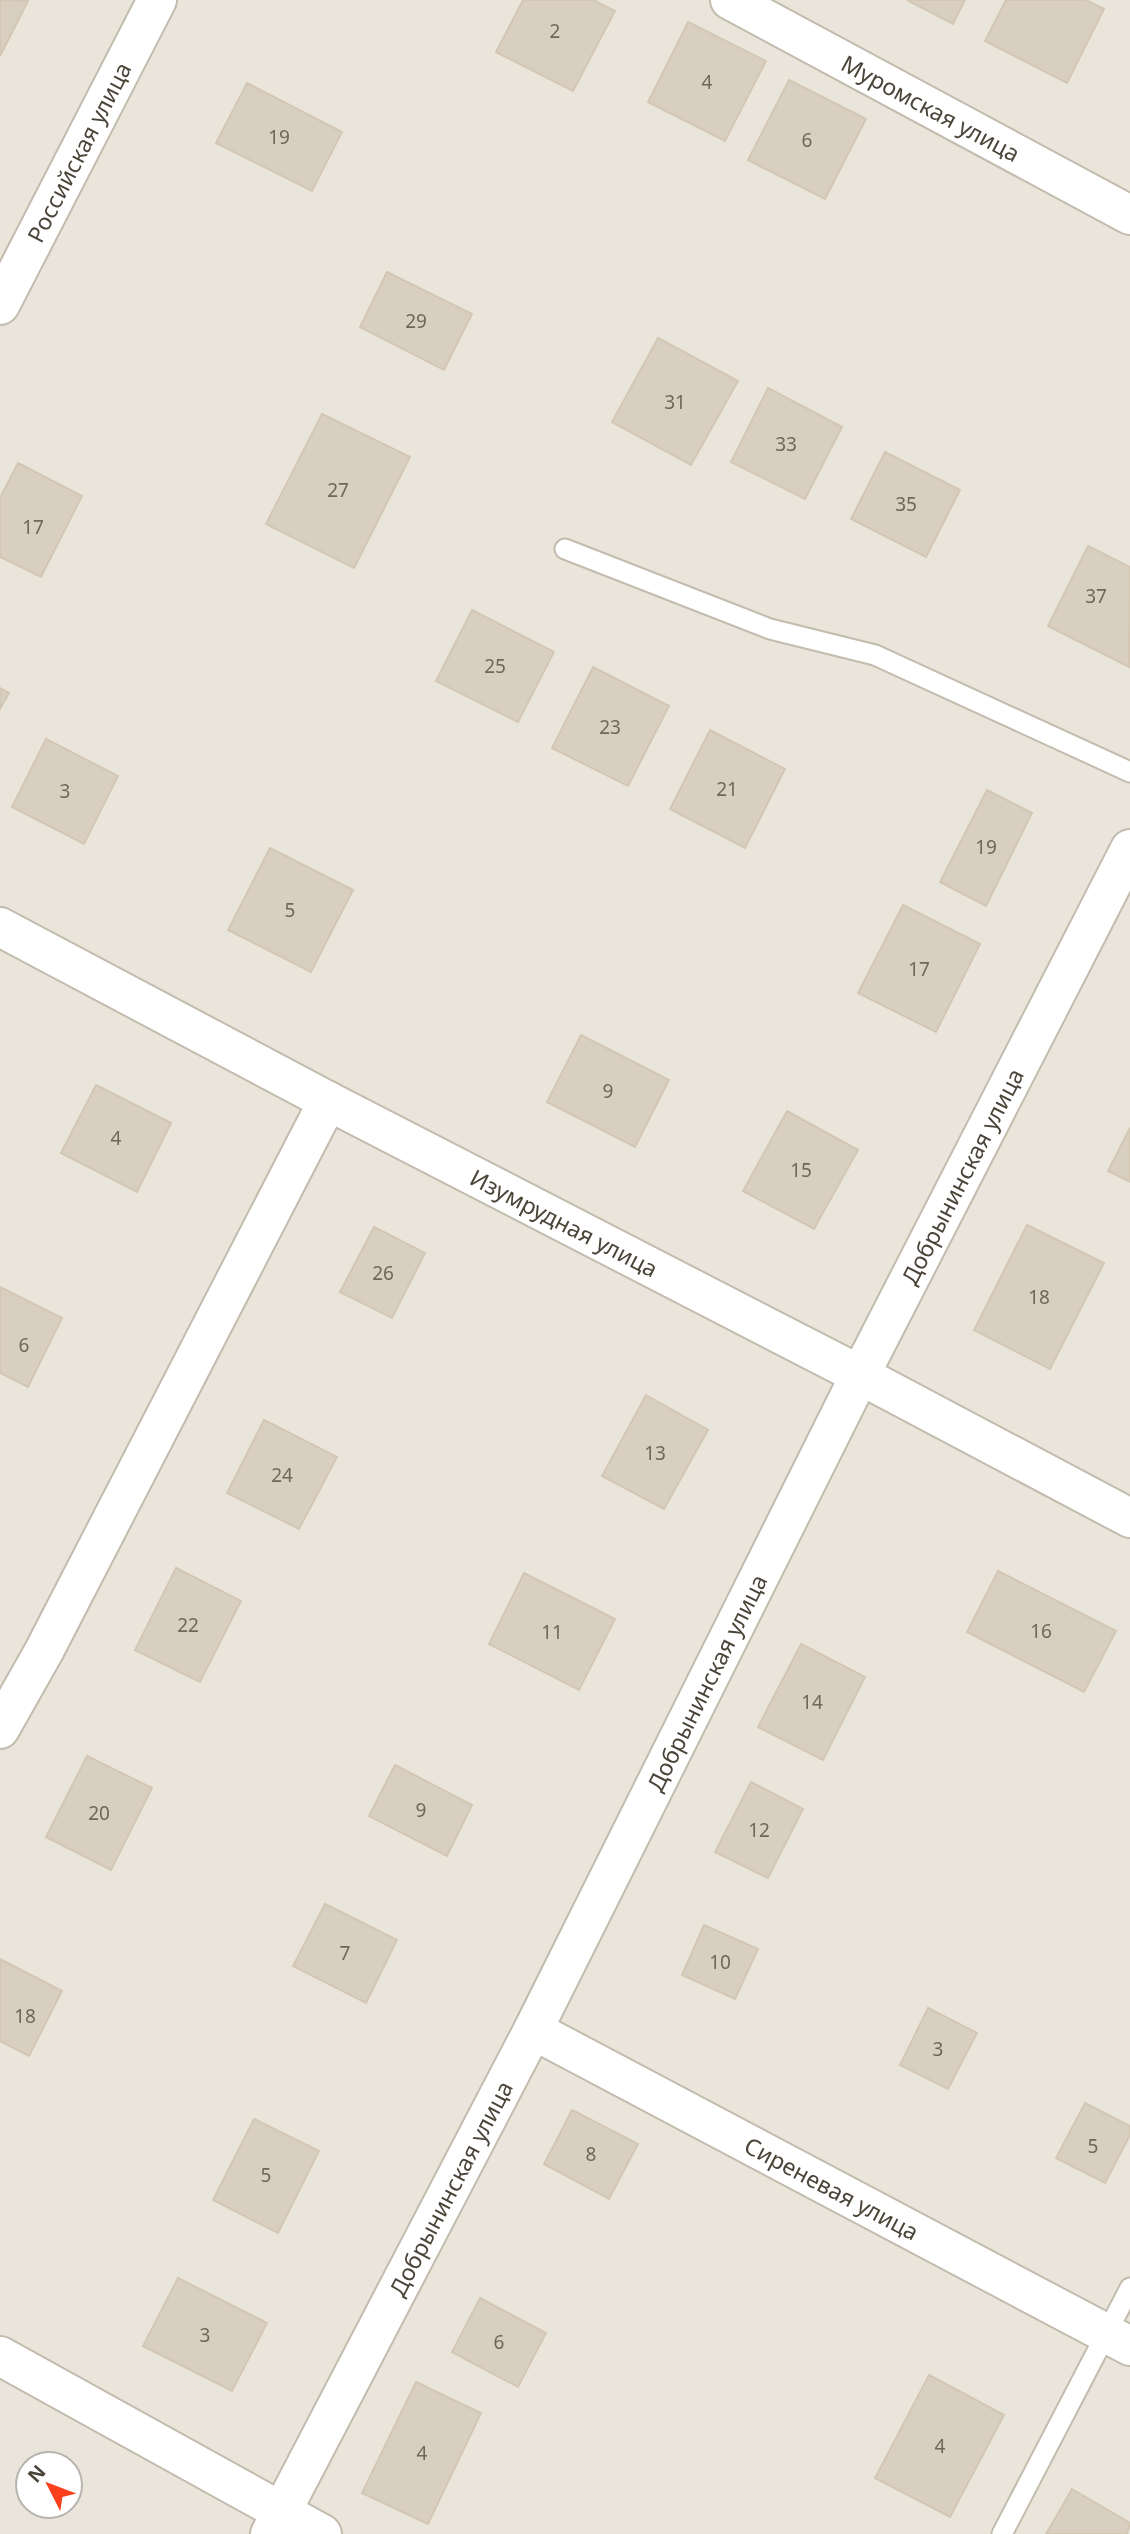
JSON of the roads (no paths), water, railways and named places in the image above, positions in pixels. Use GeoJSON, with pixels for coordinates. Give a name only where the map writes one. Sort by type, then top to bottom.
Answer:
{"type":"FeatureCollection","features":[{"type":"Feature","properties":{"kind":"street","name":"Российская улица"},"geometry":{"type":"LineString","coordinates":[[0,305],[157,0]]}},
{"type":"Feature","properties":{"kind":"street","name":"Муромская улица"},"geometry":{"type":"LineString","coordinates":[[730,0],[1130,215]]}},
{"type":"Feature","properties":{"kind":"street","name":"Добрынинская улица"},"geometry":{"type":"LineString","coordinates":[[276,2524],[533,2030],[860,1375],[1130,849]]}},
{"type":"Feature","properties":{"kind":"street","name":"Изумрудная улица"},"geometry":{"type":"LineString","coordinates":[[0,927],[328,1101],[860,1375],[1130,1518]]}},
{"type":"Feature","properties":{"kind":"street"},"geometry":{"type":"LineString","coordinates":[[0,1729],[44,1651],[328,1101]]}},
{"type":"Feature","properties":{"kind":"street","name":"Сиреневая улица"},"geometry":{"type":"LineString","coordinates":[[533,2030],[1118,2340]]}},
{"type":"Feature","properties":{"kind":"street"},"geometry":{"type":"LineString","coordinates":[[0,2356],[276,2524],[322,2534]]}},
{"type":"Feature","properties":{"kind":"lane"},"geometry":{"type":"LineString","coordinates":[[565,549],[770,629],[875,655],[1130,772]]}},
{"type":"Feature","properties":{"kind":"lane"},"geometry":{"type":"LineString","coordinates":[[1002,2534],[1118,2340],[1130,2288]]}}]}
